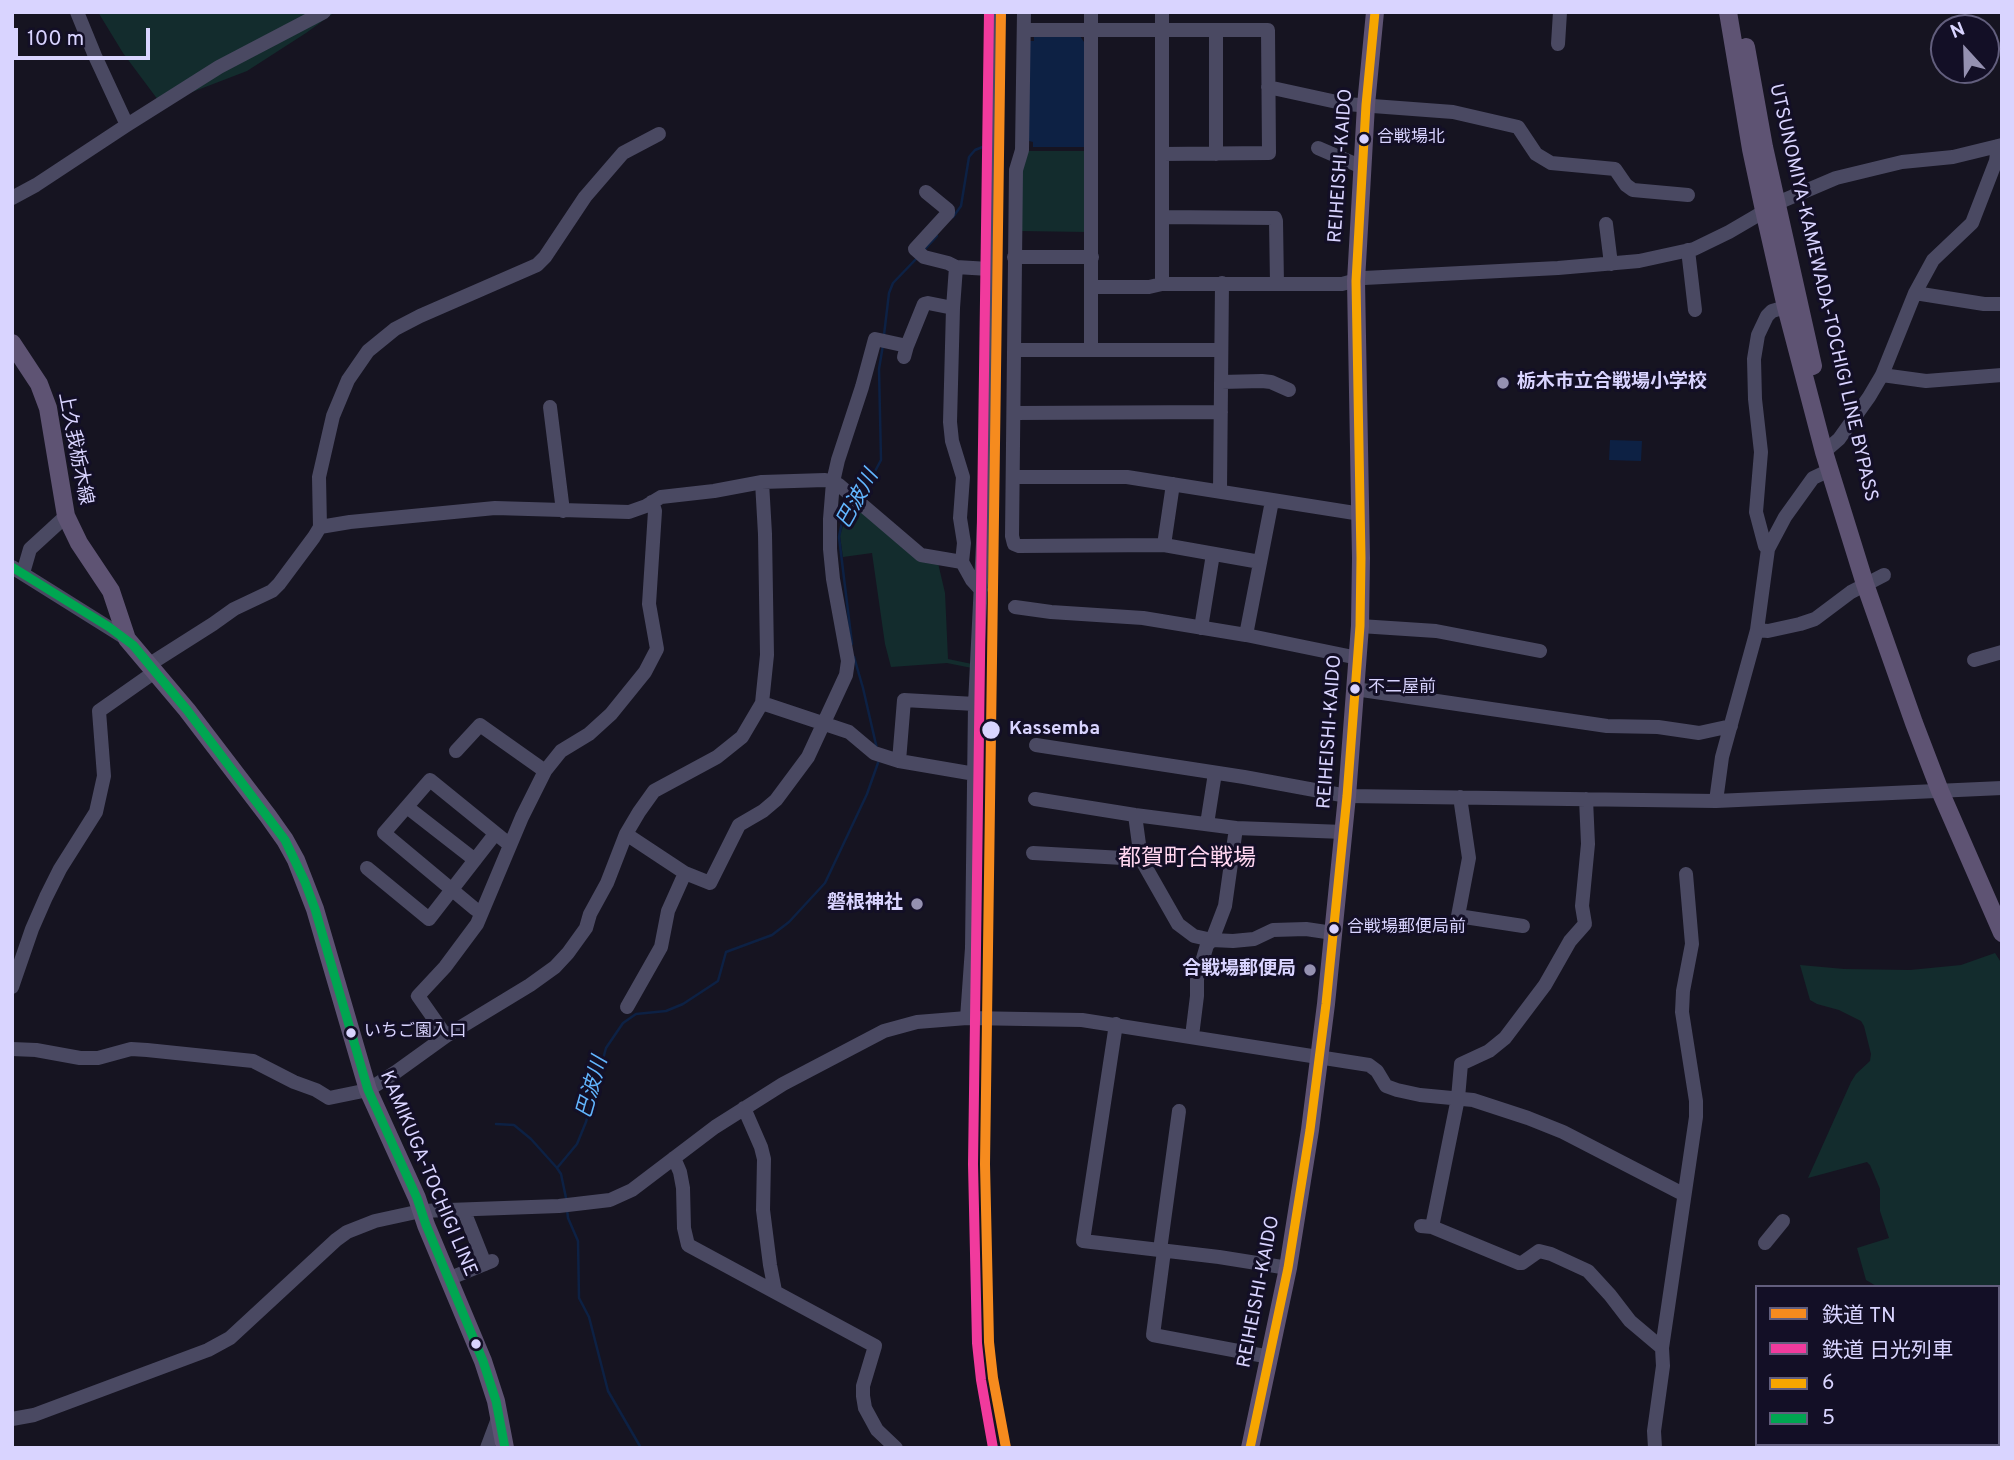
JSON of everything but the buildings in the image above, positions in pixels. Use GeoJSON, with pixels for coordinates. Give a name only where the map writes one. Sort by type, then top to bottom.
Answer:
{"type":"FeatureCollection","features":[{"type":"Feature","properties":{"kind":"main road","name":"REIHEISHI-KAIDO"},"geometry":{"type":"LineString","coordinates":[[1250,1448],[1288,1268],[1320,1056],[1344,832],[1360,626],[1361,514],[1356,281],[1366,105],[1376,12]]}},
{"type":"Feature","properties":{"kind":"main road","name":"UTSUNOMIYA-KAMEWADA-TOCHIGI LINE BYPASS"},"geometry":{"type":"LineString","coordinates":[[1728,12],[1751,149],[1770,207],[1829,449],[1830,470],[1865,583],[1940,791],[2002,933]]}},
{"type":"Feature","properties":{"kind":"main road","name":"UTSUNOMIYA-KAMEWADA-TOCHIGI LINE BYPASS"},"geometry":{"type":"LineString","coordinates":[[1740,12],[1786,307],[1850,514],[1865,583]]}},
{"type":"Feature","properties":{"kind":"main road","name":"上久我栃木線"},"geometry":{"type":"LineString","coordinates":[[12,343],[39,384],[48,408],[66,516],[79,543],[111,591],[127,639]]}},
{"type":"Feature","properties":{"kind":"main road","name":"KAMIKUGA-TOCHIGI LINE"},"geometry":{"type":"LineString","coordinates":[[127,639],[153,667],[268,816],[296,860],[315,909],[368,1090],[417,1198],[483,1361],[493,1390],[505,1448]]}},
{"type":"Feature","properties":{"kind":"street"},"geometry":{"type":"LineString","coordinates":[[77,12],[127,125]]}},
{"type":"Feature","properties":{"kind":"street"},"geometry":{"type":"LineString","coordinates":[[12,198],[219,67],[324,12]]}},
{"type":"Feature","properties":{"kind":"street"},"geometry":{"type":"LineString","coordinates":[[967,1018],[972,948],[975,704],[985,489],[992,12]]}},
{"type":"Feature","properties":{"kind":"street"},"geometry":{"type":"LineString","coordinates":[[1024,12],[1023,150],[1016,170],[1014,257],[1012,536],[1016,545],[1164,545],[1259,562]]}},
{"type":"Feature","properties":{"kind":"street"},"geometry":{"type":"LineString","coordinates":[[1091,12],[1091,349]]}},
{"type":"Feature","properties":{"kind":"street"},"geometry":{"type":"LineString","coordinates":[[1161,284],[1162,12]]}},
{"type":"Feature","properties":{"kind":"street"},"geometry":{"type":"LineString","coordinates":[[1558,44],[1560,12]]}},
{"type":"Feature","properties":{"kind":"street"},"geometry":{"type":"LineString","coordinates":[[1024,30],[1268,30],[1269,153],[1162,154]]}},
{"type":"Feature","properties":{"kind":"street"},"geometry":{"type":"LineString","coordinates":[[1216,31],[1216,154]]}},
{"type":"Feature","properties":{"kind":"street"},"geometry":{"type":"LineString","coordinates":[[1268,87],[1346,104],[1453,112],[1518,127],[1536,154],[1550,163],[1615,169],[1626,186],[1633,190],[1688,195]]}},
{"type":"Feature","properties":{"kind":"street"},"geometry":{"type":"LineString","coordinates":[[12,987],[46,897],[60,869],[96,812],[104,776],[99,711],[153,667],[234,609],[272,591],[287,575],[320,527],[320,477],[333,416],[348,380],[368,351],[395,328],[537,265],[585,197],[623,153],[659,134]]}},
{"type":"Feature","properties":{"kind":"street"},"geometry":{"type":"LineString","coordinates":[[1092,287],[1149,287],[1161,284],[1342,284],[1364,278],[1639,261],[1688,250],[1712,241],[1770,207],[1820,184],[1902,162],[1953,157],[2000,146],[1972,223],[1933,260],[1915,293],[1882,375],[1869,397],[1829,449]]}},
{"type":"Feature","properties":{"kind":"street"},"geometry":{"type":"LineString","coordinates":[[1318,148],[1362,167]]}},
{"type":"Feature","properties":{"kind":"street"},"geometry":{"type":"LineString","coordinates":[[926,192],[948,209],[948,213],[915,249],[924,257],[948,262],[956,267],[989,269]]}},
{"type":"Feature","properties":{"kind":"street"},"geometry":{"type":"LineString","coordinates":[[1162,217],[1275,218],[1277,284]]}},
{"type":"Feature","properties":{"kind":"street"},"geometry":{"type":"LineString","coordinates":[[1606,224],[1611,264]]}},
{"type":"Feature","properties":{"kind":"street"},"geometry":{"type":"LineString","coordinates":[[1688,250],[1695,310]]}},
{"type":"Feature","properties":{"kind":"street"},"geometry":{"type":"LineString","coordinates":[[1014,257],[1091,257]]}},
{"type":"Feature","properties":{"kind":"street"},"geometry":{"type":"LineString","coordinates":[[956,267],[950,422],[952,441],[963,477],[960,518],[964,543],[962,562],[981,590]]}},
{"type":"Feature","properties":{"kind":"street"},"geometry":{"type":"LineString","coordinates":[[1220,490],[1222,284]]}},
{"type":"Feature","properties":{"kind":"street"},"geometry":{"type":"LineString","coordinates":[[1915,293],[1984,304],[2002,304]]}},
{"type":"Feature","properties":{"kind":"street"},"geometry":{"type":"LineString","coordinates":[[626,834],[685,873],[710,883],[737,828],[776,800],[808,757],[846,676],[848,660],[830,549],[833,482],[875,339],[906,352],[925,304],[953,308]]}},
{"type":"Feature","properties":{"kind":"street"},"geometry":{"type":"LineString","coordinates":[[1768,549],[1756,512],[1761,452],[1754,359],[1758,335],[1767,316],[1772,311],[1786,307]]}},
{"type":"Feature","properties":{"kind":"street"},"geometry":{"type":"LineString","coordinates":[[1015,350],[1221,350]]}},
{"type":"Feature","properties":{"kind":"street"},"geometry":{"type":"LineString","coordinates":[[1882,375],[1926,381],[2002,375]]}},
{"type":"Feature","properties":{"kind":"street"},"geometry":{"type":"LineString","coordinates":[[1221,382],[1271,382],[1289,390]]}},
{"type":"Feature","properties":{"kind":"street"},"geometry":{"type":"LineString","coordinates":[[550,407],[563,511]]}},
{"type":"Feature","properties":{"kind":"street"},"geometry":{"type":"LineString","coordinates":[[1014,413],[1221,412]]}},
{"type":"Feature","properties":{"kind":"street"},"geometry":{"type":"LineString","coordinates":[[1716,801],[1722,757],[1757,631],[1768,549],[1785,517],[1813,478],[1830,470]]}},
{"type":"Feature","properties":{"kind":"street"},"geometry":{"type":"LineString","coordinates":[[1013,477],[1127,477],[1361,514]]}},
{"type":"Feature","properties":{"kind":"street"},"geometry":{"type":"LineString","coordinates":[[320,527],[495,508],[629,512],[662,497],[762,482],[833,482],[921,555],[962,562]]}},
{"type":"Feature","properties":{"kind":"street"},"geometry":{"type":"LineString","coordinates":[[12,1049],[98,1058],[131,1049],[253,1061],[329,1098],[368,1090],[446,1036],[555,967],[586,928],[626,834],[654,790],[717,757],[742,737],[762,703],[767,655],[762,482]]}},
{"type":"Feature","properties":{"kind":"street"},"geometry":{"type":"LineString","coordinates":[[1164,545],[1172,484]]}},
{"type":"Feature","properties":{"kind":"street"},"geometry":{"type":"LineString","coordinates":[[1246,635],[1272,501]]}},
{"type":"Feature","properties":{"kind":"street"},"geometry":{"type":"LineString","coordinates":[[446,1036],[418,996],[464,943],[477,923],[522,817],[545,771],[561,751],[589,734],[611,714],[645,672],[657,649],[649,604],[655,511],[652,502]]}},
{"type":"Feature","properties":{"kind":"street"},"geometry":{"type":"LineString","coordinates":[[66,516],[30,550],[18,570],[127,639]]}},
{"type":"Feature","properties":{"kind":"street"},"geometry":{"type":"LineString","coordinates":[[1201,628],[1213,554]]}},
{"type":"Feature","properties":{"kind":"street"},"geometry":{"type":"LineString","coordinates":[[1757,631],[1768,631],[1815,619],[1865,583],[1884,575]]}},
{"type":"Feature","properties":{"kind":"street"},"geometry":{"type":"LineString","coordinates":[[1015,607],[1143,618],[1358,657]]}},
{"type":"Feature","properties":{"kind":"street"},"geometry":{"type":"LineString","coordinates":[[1360,626],[1436,631],[1540,651]]}},
{"type":"Feature","properties":{"kind":"street"},"geometry":{"type":"LineString","coordinates":[[1974,660],[2002,652]]}},
{"type":"Feature","properties":{"kind":"street"},"geometry":{"type":"LineString","coordinates":[[1355,689],[1607,726],[1658,727],[1699,733],[1731,726]]}},
{"type":"Feature","properties":{"kind":"street"},"geometry":{"type":"LineString","coordinates":[[899,761],[904,700],[975,704]]}},
{"type":"Feature","properties":{"kind":"street"},"geometry":{"type":"LineString","coordinates":[[762,703],[849,732],[874,753],[899,761],[975,774]]}},
{"type":"Feature","properties":{"kind":"street"},"geometry":{"type":"LineString","coordinates":[[456,751],[480,725],[545,771]]}},
{"type":"Feature","properties":{"kind":"street"},"geometry":{"type":"LineString","coordinates":[[1036,745],[1347,796],[1716,801],[2002,788]]}},
{"type":"Feature","properties":{"kind":"street"},"geometry":{"type":"LineString","coordinates":[[1207,824],[1215,773]]}},
{"type":"Feature","properties":{"kind":"street"},"geometry":{"type":"LineString","coordinates":[[482,912],[384,833],[430,780],[510,845]]}},
{"type":"Feature","properties":{"kind":"street"},"geometry":{"type":"LineString","coordinates":[[1460,797],[1469,850],[1458,916],[1523,926]]}},
{"type":"Feature","properties":{"kind":"street"},"geometry":{"type":"LineString","coordinates":[[1035,799],[1135,816],[1236,828],[1344,832]]}},
{"type":"Feature","properties":{"kind":"street"},"geometry":{"type":"LineString","coordinates":[[1586,799],[1588,844],[1582,906],[1585,924],[1570,941],[1545,985],[1505,1038],[1489,1051],[1461,1064],[1458,1098],[1427,1226],[1519,1263],[1539,1251],[1588,1272],[1630,1321],[1662,1348]]}},
{"type":"Feature","properties":{"kind":"street"},"geometry":{"type":"LineString","coordinates":[[407,807],[475,860]]}},
{"type":"Feature","properties":{"kind":"street"},"geometry":{"type":"LineString","coordinates":[[1135,816],[1142,859],[1178,924],[1194,936],[1233,942],[1254,939],[1273,930],[1306,929],[1333,933]]}},
{"type":"Feature","properties":{"kind":"street"},"geometry":{"type":"LineString","coordinates":[[1192,1036],[1197,979],[1207,945],[1212,940],[1225,906],[1236,828]]}},
{"type":"Feature","properties":{"kind":"street"},"geometry":{"type":"LineString","coordinates":[[367,868],[429,919],[495,834]]}},
{"type":"Feature","properties":{"kind":"street"},"geometry":{"type":"LineString","coordinates":[[1033,853],[1142,859]]}},
{"type":"Feature","properties":{"kind":"street"},"geometry":{"type":"LineString","coordinates":[[627,1007],[661,947],[668,911],[685,873]]}},
{"type":"Feature","properties":{"kind":"street"},"geometry":{"type":"LineString","coordinates":[[1655,1448],[1654,1431],[1663,1366],[1662,1348],[1696,1117],[1696,1101],[1682,1012],[1692,939],[1686,874]]}},
{"type":"Feature","properties":{"kind":"street"},"geometry":{"type":"LineString","coordinates":[[12,1419],[34,1415],[208,1350],[230,1338],[336,1240],[347,1232],[375,1221],[421,1211],[562,1205],[610,1200],[632,1189],[744,1108],[884,1031],[917,1022],[967,1018],[1069,1020],[1116,1024],[1370,1065],[1386,1086],[1420,1095],[1458,1098],[1492,1105],[1563,1132],[1683,1194]]}},
{"type":"Feature","properties":{"kind":"street"},"geometry":{"type":"LineString","coordinates":[[1116,1024],[1083,1241],[1288,1268]]}},
{"type":"Feature","properties":{"kind":"street"},"geometry":{"type":"LineString","coordinates":[[744,1108],[764,1159],[763,1210],[775,1291]]}},
{"type":"Feature","properties":{"kind":"street"},"geometry":{"type":"LineString","coordinates":[[1179,1111],[1153,1335],[1270,1357]]}},
{"type":"Feature","properties":{"kind":"street"},"geometry":{"type":"LineString","coordinates":[[674,1158],[683,1188],[684,1228],[688,1245],[876,1346],[863,1386],[865,1408],[877,1430],[896,1448]]}},
{"type":"Feature","properties":{"kind":"street"},"geometry":{"type":"LineString","coordinates":[[448,1279],[490,1262],[466,1216],[466,1210]]}},
{"type":"Feature","properties":{"kind":"street"},"geometry":{"type":"LineString","coordinates":[[1765,1243],[1783,1221]]}},
{"type":"Feature","properties":{"kind":"street"},"geometry":{"type":"LineString","coordinates":[[486,1448],[499,1416]]}},
{"type":"Feature","properties":{"kind":"green space"},"geometry":{"type":"Polygon","coordinates":[[[98,12],[335,12],[247,71],[161,104],[123,53],[98,12]]]}},
{"type":"Feature","properties":{"kind":"green space"},"geometry":{"type":"Polygon","coordinates":[[[1026,151],[1087,151],[1087,232],[1019,231],[1020,172],[1026,151]]]}},
{"type":"Feature","properties":{"kind":"green space"},"geometry":{"type":"Polygon","coordinates":[[[858,507],[938,563],[945,593],[948,659],[972,664],[972,668],[947,663],[891,667],[885,644],[872,553],[843,557],[840,536],[843,526],[858,507]]]}},
{"type":"Feature","properties":{"kind":"green space"},"geometry":{"type":"Polygon","coordinates":[[[1995,953],[2002,964],[2002,1395],[2000,1285],[1875,1285],[1866,1280],[1857,1248],[1889,1238],[1880,1211],[1880,1189],[1870,1165],[1867,1162],[1808,1178],[1851,1082],[1870,1061],[1871,1054],[1861,1021],[1810,1000],[1800,965],[1910,970],[1961,965],[1995,953]]]}},
{"type":"Feature","properties":{"kind":"water"},"geometry":{"type":"Polygon","coordinates":[[[1034,36],[1080,36],[1084,42],[1084,147],[1033,147],[1033,142],[1029,141],[1027,41],[1034,41],[1034,36]]]}},
{"type":"Feature","properties":{"kind":"water"},"geometry":{"type":"Polygon","coordinates":[[[1610,440],[1642,441],[1641,461],[1609,460],[1610,440]]]}},
{"type":"Feature","properties":{"kind":"waterway","name":"巴波川"},"geometry":{"type":"LineString","coordinates":[[953,217],[961,206],[969,157],[975,150],[985,146]]}},
{"type":"Feature","properties":{"kind":"waterway","name":"巴波川"},"geometry":{"type":"LineString","coordinates":[[925,249],[937,236]]}},
{"type":"Feature","properties":{"kind":"waterway","name":"巴波川"},"geometry":{"type":"LineString","coordinates":[[884,335],[889,293],[893,283],[917,258]]}},
{"type":"Feature","properties":{"kind":"waterway","name":"巴波川"},"geometry":{"type":"LineString","coordinates":[[861,498],[881,460],[879,369],[883,345]]}},
{"type":"Feature","properties":{"kind":"waterway","name":"巴波川"},"geometry":{"type":"LineString","coordinates":[[852,644],[839,537],[842,522],[855,506]]}},
{"type":"Feature","properties":{"kind":"waterway","name":"巴波川"},"geometry":{"type":"LineString","coordinates":[[854,657],[877,749]]}},
{"type":"Feature","properties":{"kind":"waterway","name":"巴波川"},"geometry":{"type":"LineString","coordinates":[[557,1168],[577,1144],[586,1122],[606,1048],[623,1023],[636,1014],[666,1011],[683,1004],[718,981],[726,952],[772,935],[789,922],[825,883],[867,794],[879,760]]}},
{"type":"Feature","properties":{"kind":"waterway"},"geometry":{"type":"LineString","coordinates":[[496,1124],[514,1125],[531,1139],[561,1174],[566,1198]]}},
{"type":"Feature","properties":{"kind":"waterway"},"geometry":{"type":"LineString","coordinates":[[567,1209],[578,1241],[579,1298],[589,1317],[608,1391],[641,1448]]}},
{"type":"Feature","properties":{"kind":"rail line","name":"日光列車"},"geometry":{"type":"LineString","coordinates":[[989,12],[973,1164],[977,1343],[993,1448]]}},
{"type":"Feature","properties":{"kind":"rail line","name":"TN"},"geometry":{"type":"LineString","coordinates":[[1001,12],[985,1164],[989,1342],[1006,1448]]}},
{"type":"Feature","properties":{"kind":"transit line","name":"6"},"geometry":{"type":"LineString","coordinates":[[1250,1448],[1288,1268],[1310,1130],[1347,796],[1360,626],[1356,281],[1366,105],[1375,12]]}},
{"type":"Feature","properties":{"kind":"transit line","name":"5"},"geometry":{"type":"LineString","coordinates":[[12,567],[109,627],[133,645],[187,710],[285,840],[315,909],[368,1090],[417,1198],[483,1361],[496,1401],[505,1448]]}},
{"type":"Feature","properties":{"kind":"place","name":"合戦場北"},"geometry":{"type":"Point","coordinates":[1364,139]}},
{"type":"Feature","properties":{"kind":"place","name":"栃木市立合戦場小学校"},"geometry":{"type":"Point","coordinates":[1503,383]}},
{"type":"Feature","properties":{"kind":"place","name":"不二屋前"},"geometry":{"type":"Point","coordinates":[1355,689]}},
{"type":"Feature","properties":{"kind":"place","name":"Kassemba"},"geometry":{"type":"Point","coordinates":[991,730]}},
{"type":"Feature","properties":{"kind":"place","name":"磐根神社"},"geometry":{"type":"Point","coordinates":[917,904]}},
{"type":"Feature","properties":{"kind":"place","name":"合戦場郵便局前"},"geometry":{"type":"Point","coordinates":[1334,929]}},
{"type":"Feature","properties":{"kind":"place","name":"合戦場郵便局"},"geometry":{"type":"Point","coordinates":[1310,970]}},
{"type":"Feature","properties":{"kind":"place","name":"いちご園入口"},"geometry":{"type":"Point","coordinates":[351,1033]}},
{"type":"Feature","properties":{"kind":"district","name":"都賀町合戦場"},"geometry":{"type":"Point","coordinates":[1187,860]}}]}
